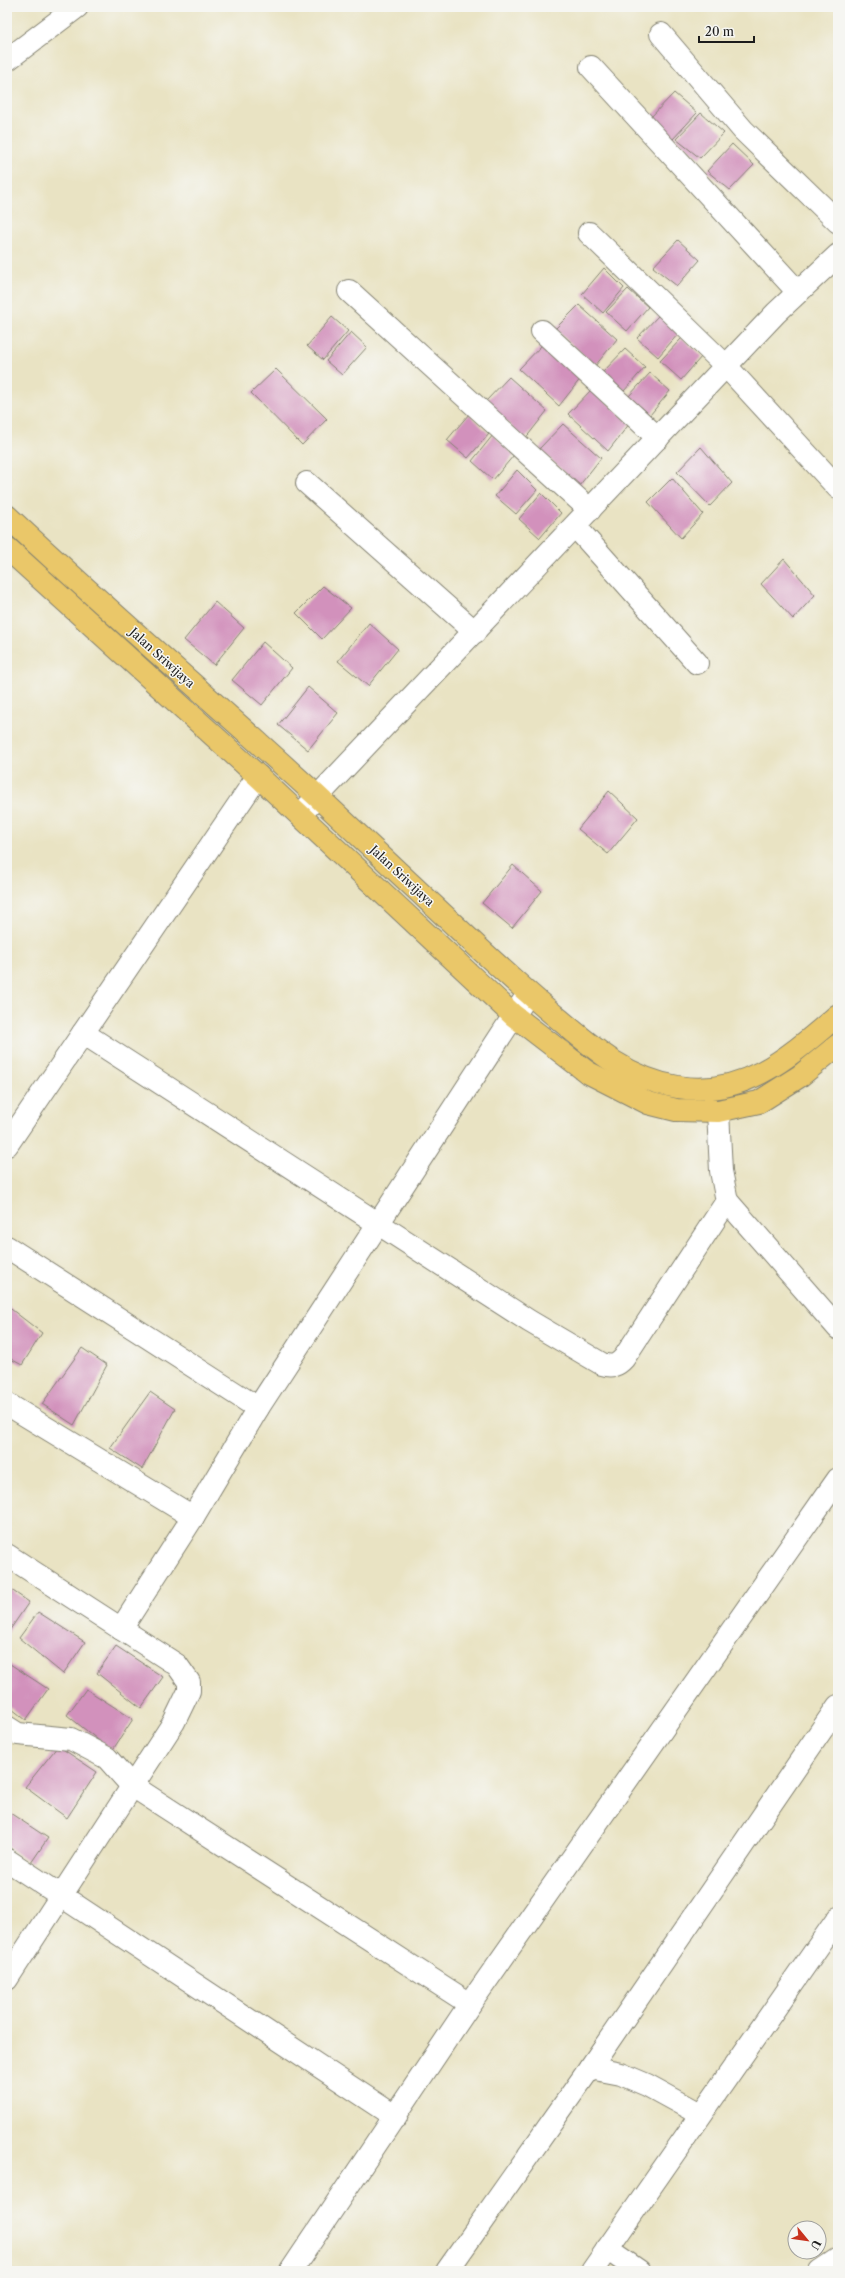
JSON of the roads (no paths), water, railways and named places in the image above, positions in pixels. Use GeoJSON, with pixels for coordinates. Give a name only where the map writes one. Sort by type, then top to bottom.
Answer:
{"type":"FeatureCollection","features":[{"type":"Feature","properties":{"kind":"main road","name":"Jalan Sriwijaya"},"geometry":{"type":"LineString","coordinates":[[7,516],[138,637],[318,797],[528,994],[600,1054],[629,1072],[678,1088],[705,1088],[752,1078],[775,1066],[838,1015]]}},
{"type":"Feature","properties":{"kind":"main road","name":"Jalan Sriwijaya"},"geometry":{"type":"LineString","coordinates":[[7,548],[258,776],[513,1015],[587,1072],[648,1103],[676,1110],[718,1111],[759,1102],[800,1076],[838,1045]]}},
{"type":"Feature","properties":{"kind":"main road"},"geometry":{"type":"LineString","coordinates":[[123,654],[138,637]]}},
{"type":"Feature","properties":{"kind":"street"},"geometry":{"type":"LineString","coordinates":[[7,60],[77,7]]}},
{"type":"Feature","properties":{"kind":"street"},"geometry":{"type":"LineString","coordinates":[[661,34],[743,130],[838,222]]}},
{"type":"Feature","properties":{"kind":"street"},"geometry":{"type":"LineString","coordinates":[[591,67],[798,292]]}},
{"type":"Feature","properties":{"kind":"street"},"geometry":{"type":"LineString","coordinates":[[589,233],[726,366],[838,488]]}},
{"type":"Feature","properties":{"kind":"street"},"geometry":{"type":"LineString","coordinates":[[300,815],[776,313],[838,254]]}},
{"type":"Feature","properties":{"kind":"street"},"geometry":{"type":"LineString","coordinates":[[349,292],[590,510]]}},
{"type":"Feature","properties":{"kind":"street"},"geometry":{"type":"LineString","coordinates":[[542,331],[658,438]]}},
{"type":"Feature","properties":{"kind":"street"},"geometry":{"type":"LineString","coordinates":[[307,483],[475,632]]}},
{"type":"Feature","properties":{"kind":"street"},"geometry":{"type":"LineString","coordinates":[[575,526],[697,663]]}},
{"type":"Feature","properties":{"kind":"street"},"geometry":{"type":"LineString","coordinates":[[7,1144],[258,776]]}},
{"type":"Feature","properties":{"kind":"street"},"geometry":{"type":"LineString","coordinates":[[121,1628],[193,1517],[258,1408],[380,1224],[513,1015],[528,994]]}},
{"type":"Feature","properties":{"kind":"street"},"geometry":{"type":"LineString","coordinates":[[83,1033],[529,1321],[585,1356],[602,1364],[611,1366],[619,1364],[624,1358],[727,1202]]}},
{"type":"Feature","properties":{"kind":"street"},"geometry":{"type":"LineString","coordinates":[[718,1111],[720,1171],[727,1202],[838,1328]]}},
{"type":"Feature","properties":{"kind":"street"},"geometry":{"type":"LineString","coordinates":[[7,1247],[258,1408]]}},
{"type":"Feature","properties":{"kind":"street"},"geometry":{"type":"LineString","coordinates":[[7,1404],[193,1517]]}},
{"type":"Feature","properties":{"kind":"street"},"geometry":{"type":"LineString","coordinates":[[291,2271],[396,2117],[470,2004],[838,1479]]}},
{"type":"Feature","properties":{"kind":"street"},"geometry":{"type":"LineString","coordinates":[[7,1555],[177,1665],[189,1682],[189,1691],[174,1722],[131,1785],[7,1979]]}},
{"type":"Feature","properties":{"kind":"street"},"geometry":{"type":"LineString","coordinates":[[447,2271],[590,2068],[838,1706]]}},
{"type":"Feature","properties":{"kind":"street"},"geometry":{"type":"LineString","coordinates":[[7,1727],[18,1734],[71,1740],[107,1758],[131,1785],[470,2004]]}},
{"type":"Feature","properties":{"kind":"street"},"geometry":{"type":"LineString","coordinates":[[7,1860],[396,2117]]}},
{"type":"Feature","properties":{"kind":"street"},"geometry":{"type":"LineString","coordinates":[[592,2271],[838,1918]]}},
{"type":"Feature","properties":{"kind":"street"},"geometry":{"type":"LineString","coordinates":[[590,2068],[621,2074],[642,2083],[700,2114]]}},
{"type":"Feature","properties":{"kind":"street"},"geometry":{"type":"LineString","coordinates":[[607,2249],[639,2271]]}},
{"type":"Feature","properties":{"kind":"street"},"geometry":{"type":"LineString","coordinates":[[820,2271],[838,2259]]}}]}
